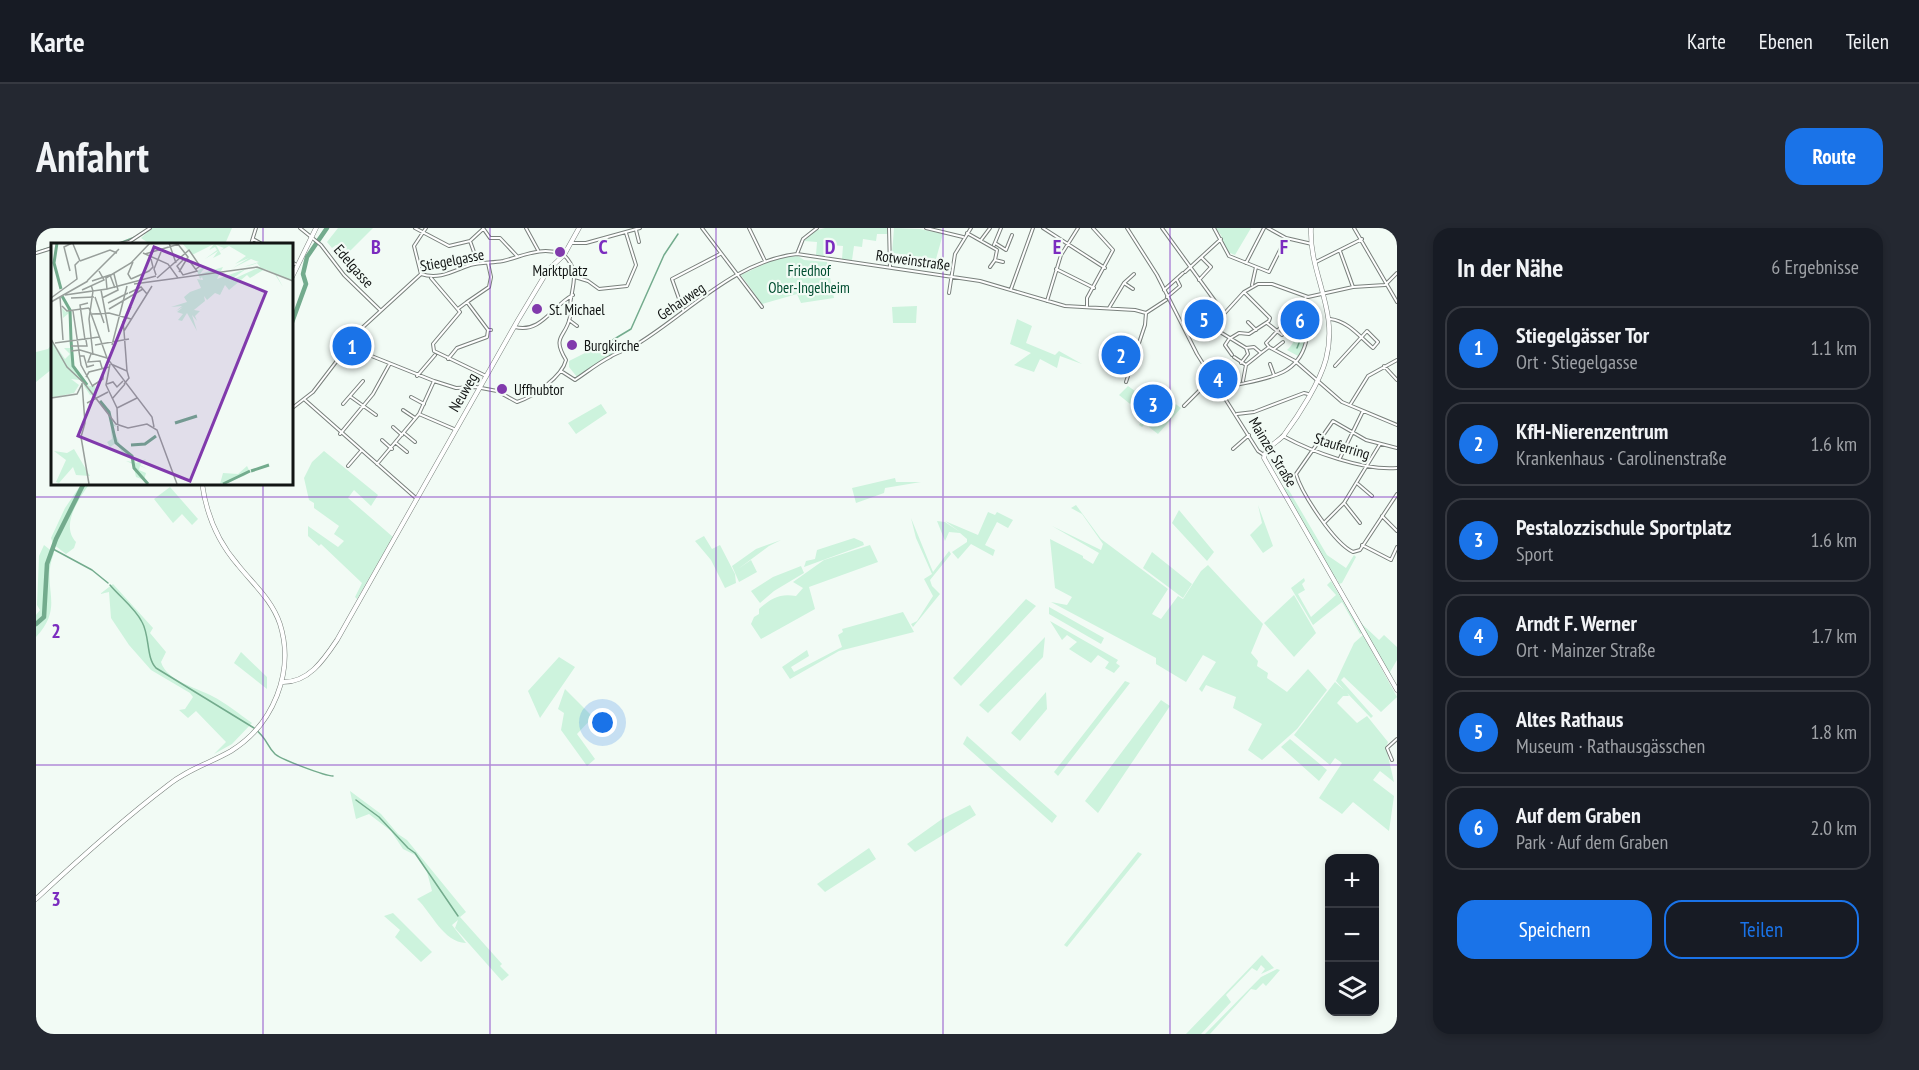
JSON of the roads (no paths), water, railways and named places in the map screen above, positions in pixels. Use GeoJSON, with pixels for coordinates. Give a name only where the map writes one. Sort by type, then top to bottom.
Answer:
{"type":"FeatureCollection","features":[{"type":"Feature","properties":{"kind":"main road"},"geometry":{"type":"LineString","coordinates":[[292,277],[314,237],[316,228]]}},
{"type":"Feature","properties":{"kind":"main road"},"geometry":{"type":"LineString","coordinates":[[564,255],[579,228]]}},
{"type":"Feature","properties":{"kind":"main road"},"geometry":{"type":"LineString","coordinates":[[1264,455],[1283,436],[1318,381],[1326,357],[1330,319],[1312,244],[1311,228]]}},
{"type":"Feature","properties":{"kind":"main road","name":"Neuweg"},"geometry":{"type":"LineString","coordinates":[[282,680],[301,679],[311,672],[330,650],[514,327],[548,270],[564,255]]}},
{"type":"Feature","properties":{"kind":"main road","name":"Mainzer Straße"},"geometry":{"type":"LineString","coordinates":[[1264,455],[1274,478],[1397,690]]}},
{"type":"Feature","properties":{"kind":"main road"},"geometry":{"type":"LineString","coordinates":[[36,899],[165,787],[231,750],[252,734],[270,711],[282,680],[285,650],[278,619],[266,598],[232,558],[219,537],[207,507],[202,484]]}},
{"type":"Feature","properties":{"kind":"street"},"geometry":{"type":"LineString","coordinates":[[124,243],[150,228]]}},
{"type":"Feature","properties":{"kind":"street"},"geometry":{"type":"LineString","coordinates":[[251,243],[256,228]]}},
{"type":"Feature","properties":{"kind":"street","name":"Edelgasse"},"geometry":{"type":"LineString","coordinates":[[300,228],[314,237],[345,275],[380,310]]}},
{"type":"Feature","properties":{"kind":"street"},"geometry":{"type":"LineString","coordinates":[[415,228],[449,246],[470,242],[483,228],[490,238],[500,238],[517,256]]}},
{"type":"Feature","properties":{"kind":"street"},"geometry":{"type":"LineString","coordinates":[[421,274],[414,246],[426,228]]}},
{"type":"Feature","properties":{"kind":"street"},"geometry":{"type":"LineString","coordinates":[[526,228],[538,250]]}},
{"type":"Feature","properties":{"kind":"street"},"geometry":{"type":"LineString","coordinates":[[570,243],[586,243],[640,228]]}},
{"type":"Feature","properties":{"kind":"street"},"geometry":{"type":"LineString","coordinates":[[702,228],[762,307]]}},
{"type":"Feature","properties":{"kind":"street"},"geometry":{"type":"LineString","coordinates":[[749,228],[765,261]]}},
{"type":"Feature","properties":{"kind":"street"},"geometry":{"type":"LineString","coordinates":[[797,254],[803,239],[817,228]]}},
{"type":"Feature","properties":{"kind":"street"},"geometry":{"type":"LineString","coordinates":[[889,228],[890,268]]}},
{"type":"Feature","properties":{"kind":"street"},"geometry":{"type":"LineString","coordinates":[[926,228],[963,237]]}},
{"type":"Feature","properties":{"kind":"street"},"geometry":{"type":"LineString","coordinates":[[949,293],[955,254],[963,237],[971,228]]}},
{"type":"Feature","properties":{"kind":"street"},"geometry":{"type":"LineString","coordinates":[[980,240],[990,228]]}},
{"type":"Feature","properties":{"kind":"street"},"geometry":{"type":"LineString","coordinates":[[994,245],[1001,228]]}},
{"type":"Feature","properties":{"kind":"street"},"geometry":{"type":"LineString","coordinates":[[1011,289],[1033,228]]}},
{"type":"Feature","properties":{"kind":"street"},"geometry":{"type":"LineString","coordinates":[[1042,228],[1105,268]]}},
{"type":"Feature","properties":{"kind":"street"},"geometry":{"type":"LineString","coordinates":[[1047,301],[1056,268],[1067,243],[1078,228]]}},
{"type":"Feature","properties":{"kind":"street"},"geometry":{"type":"LineString","coordinates":[[1087,306],[1087,298],[1113,250],[1093,228]]}},
{"type":"Feature","properties":{"kind":"street","name":"Mainzer Straße"},"geometry":{"type":"LineString","coordinates":[[1127,228],[1168,297],[1197,354],[1264,455]]}},
{"type":"Feature","properties":{"kind":"street"},"geometry":{"type":"LineString","coordinates":[[1162,228],[1223,312]]}},
{"type":"Feature","properties":{"kind":"street"},"geometry":{"type":"LineString","coordinates":[[1214,228],[1229,255],[1269,272],[1286,238]]}},
{"type":"Feature","properties":{"kind":"street"},"geometry":{"type":"LineString","coordinates":[[1246,263],[1266,228],[1286,238],[1312,244]]}},
{"type":"Feature","properties":{"kind":"street"},"geometry":{"type":"LineString","coordinates":[[1354,228],[1385,285],[1397,302]]}},
{"type":"Feature","properties":{"kind":"street"},"geometry":{"type":"LineString","coordinates":[[635,229],[639,242]]}},
{"type":"Feature","properties":{"kind":"street"},"geometry":{"type":"LineString","coordinates":[[575,277],[599,289],[627,286],[636,265],[626,232]]}},
{"type":"Feature","properties":{"kind":"street"},"geometry":{"type":"LineString","coordinates":[[967,233],[1006,250],[1012,235]]}},
{"type":"Feature","properties":{"kind":"street"},"geometry":{"type":"LineString","coordinates":[[253,239],[260,243]]}},
{"type":"Feature","properties":{"kind":"street"},"geometry":{"type":"LineString","coordinates":[[1164,290],[1221,239]]}},
{"type":"Feature","properties":{"kind":"street"},"geometry":{"type":"LineString","coordinates":[[1316,262],[1362,239]]}},
{"type":"Feature","properties":{"kind":"street"},"geometry":{"type":"LineString","coordinates":[[470,242],[478,263]]}},
{"type":"Feature","properties":{"kind":"street"},"geometry":{"type":"LineString","coordinates":[[990,267],[995,260],[997,250],[994,245]]}},
{"type":"Feature","properties":{"kind":"street"},"geometry":{"type":"LineString","coordinates":[[36,254],[51,248]]}},
{"type":"Feature","properties":{"kind":"street","name":"Stiegelgasse"},"geometry":{"type":"LineString","coordinates":[[292,408],[305,400],[362,328],[421,274],[430,277],[478,263],[488,263],[538,250],[564,255]]}},
{"type":"Feature","properties":{"kind":"street"},"geometry":{"type":"LineString","coordinates":[[1340,251],[1353,287]]}},
{"type":"Feature","properties":{"kind":"street"},"geometry":{"type":"LineString","coordinates":[[683,310],[672,279],[721,254]]}},
{"type":"Feature","properties":{"kind":"street","name":"Rotweinstraße"},"geometry":{"type":"LineString","coordinates":[[737,276],[777,256],[797,254],[950,276],[1011,289],[1065,306],[1109,308],[1146,314]]}},
{"type":"Feature","properties":{"kind":"street"},"geometry":{"type":"LineString","coordinates":[[467,389],[480,388],[497,391],[517,402],[537,391],[561,371],[566,360],[559,349],[558,338],[569,320],[575,285],[575,277],[564,255]]}},
{"type":"Feature","properties":{"kind":"street"},"geometry":{"type":"LineString","coordinates":[[1199,280],[1210,267],[1201,256]]}},
{"type":"Feature","properties":{"kind":"street"},"geometry":{"type":"LineString","coordinates":[[995,260],[1003,262]]}},
{"type":"Feature","properties":{"kind":"street"},"geometry":{"type":"LineString","coordinates":[[458,308],[489,287],[491,277],[488,263]]}},
{"type":"Feature","properties":{"kind":"street"},"geometry":{"type":"LineString","coordinates":[[1188,334],[1212,327],[1223,312],[1251,286],[1257,267]]}},
{"type":"Feature","properties":{"kind":"street"},"geometry":{"type":"LineString","coordinates":[[1056,268],[1094,288]]}},
{"type":"Feature","properties":{"kind":"street"},"geometry":{"type":"LineString","coordinates":[[1251,286],[1272,284],[1306,297],[1353,287],[1385,285],[1397,273]]}},
{"type":"Feature","properties":{"kind":"street"},"geometry":{"type":"LineString","coordinates":[[1109,308],[1124,283],[1134,274]]}},
{"type":"Feature","properties":{"kind":"street","name":"Gehauweg"},"geometry":{"type":"LineString","coordinates":[[561,371],[575,380],[610,356],[638,344],[683,310],[737,276]]}},
{"type":"Feature","properties":{"kind":"street"},"geometry":{"type":"LineString","coordinates":[[430,277],[458,308],[458,315],[433,344],[435,354]]}},
{"type":"Feature","properties":{"kind":"street"},"geometry":{"type":"LineString","coordinates":[[575,285],[582,279]]}},
{"type":"Feature","properties":{"kind":"street"},"geometry":{"type":"LineString","coordinates":[[1126,382],[1145,325],[1146,314],[1180,286],[1176,279]]}},
{"type":"Feature","properties":{"kind":"street"},"geometry":{"type":"LineString","coordinates":[[1124,283],[1133,289]]}},
{"type":"Feature","properties":{"kind":"street"},"geometry":{"type":"LineString","coordinates":[[1244,292],[1270,318],[1267,323],[1256,330],[1244,335],[1239,333],[1229,339],[1225,345],[1233,356],[1246,365]]}},
{"type":"Feature","properties":{"kind":"street"},"geometry":{"type":"LineString","coordinates":[[514,327],[532,327],[540,324],[573,295]]}},
{"type":"Feature","properties":{"kind":"street"},"geometry":{"type":"LineString","coordinates":[[1306,297],[1300,307],[1266,343],[1269,347],[1295,361],[1350,405],[1397,425]]}},
{"type":"Feature","properties":{"kind":"street"},"geometry":{"type":"LineString","coordinates":[[448,359],[457,348],[488,337],[490,330],[467,302]]}},
{"type":"Feature","properties":{"kind":"street"},"geometry":{"type":"LineString","coordinates":[[1185,328],[1203,314],[1219,307]]}},
{"type":"Feature","properties":{"kind":"street"},"geometry":{"type":"LineString","coordinates":[[1220,389],[1287,370],[1305,348],[1308,335],[1300,307]]}},
{"type":"Feature","properties":{"kind":"street"},"geometry":{"type":"LineString","coordinates":[[1330,319],[1348,326],[1360,338],[1373,348],[1378,342],[1367,331],[1360,338],[1335,366]]}},
{"type":"Feature","properties":{"kind":"street"},"geometry":{"type":"LineString","coordinates":[[569,320],[577,326]]}},
{"type":"Feature","properties":{"kind":"street"},"geometry":{"type":"LineString","coordinates":[[1248,322],[1256,330]]}},
{"type":"Feature","properties":{"kind":"street"},"geometry":{"type":"LineString","coordinates":[[1267,323],[1282,335]]}},
{"type":"Feature","properties":{"kind":"street"},"geometry":{"type":"LineString","coordinates":[[1212,327],[1229,339],[1246,348],[1254,347],[1261,353]]}},
{"type":"Feature","properties":{"kind":"street"},"geometry":{"type":"LineString","coordinates":[[1274,349],[1283,342]]}},
{"type":"Feature","properties":{"kind":"street"},"geometry":{"type":"LineString","coordinates":[[349,347],[417,376],[477,393]]}},
{"type":"Feature","properties":{"kind":"street"},"geometry":{"type":"LineString","coordinates":[[1243,382],[1246,365],[1269,347]]}},
{"type":"Feature","properties":{"kind":"street"},"geometry":{"type":"LineString","coordinates":[[1246,348],[1254,361]]}},
{"type":"Feature","properties":{"kind":"street"},"geometry":{"type":"LineString","coordinates":[[435,354],[486,376]]}},
{"type":"Feature","properties":{"kind":"street"},"geometry":{"type":"LineString","coordinates":[[417,376],[435,354]]}},
{"type":"Feature","properties":{"kind":"street"},"geometry":{"type":"LineString","coordinates":[[1241,363],[1248,354]]}},
{"type":"Feature","properties":{"kind":"street"},"geometry":{"type":"LineString","coordinates":[[1350,405],[1368,376],[1397,360]]}},
{"type":"Feature","properties":{"kind":"street"},"geometry":{"type":"LineString","coordinates":[[1270,364],[1274,375]]}},
{"type":"Feature","properties":{"kind":"street"},"geometry":{"type":"LineString","coordinates":[[340,434],[363,407],[389,365]]}},
{"type":"Feature","properties":{"kind":"street"},"geometry":{"type":"LineString","coordinates":[[1384,366],[1397,380]]}},
{"type":"Feature","properties":{"kind":"street"},"geometry":{"type":"LineString","coordinates":[[1184,406],[1213,378]]}},
{"type":"Feature","properties":{"kind":"street"},"geometry":{"type":"LineString","coordinates":[[343,404],[363,381]]}},
{"type":"Feature","properties":{"kind":"street"},"geometry":{"type":"LineString","coordinates":[[377,464],[392,449],[419,414],[434,381]]}},
{"type":"Feature","properties":{"kind":"street"},"geometry":{"type":"LineString","coordinates":[[1237,414],[1254,412],[1304,393],[1308,394]]}},
{"type":"Feature","properties":{"kind":"street"},"geometry":{"type":"LineString","coordinates":[[351,397],[376,416]]}},
{"type":"Feature","properties":{"kind":"street"},"geometry":{"type":"LineString","coordinates":[[411,397],[424,405]]}},
{"type":"Feature","properties":{"kind":"street"},"geometry":{"type":"LineString","coordinates":[[305,400],[340,434],[417,499]]}},
{"type":"Feature","properties":{"kind":"street"},"geometry":{"type":"LineString","coordinates":[[403,410],[415,418]]}},
{"type":"Feature","properties":{"kind":"street"},"geometry":{"type":"LineString","coordinates":[[1340,458],[1363,411]]}},
{"type":"Feature","properties":{"kind":"street"},"geometry":{"type":"LineString","coordinates":[[419,414],[455,430]]}},
{"type":"Feature","properties":{"kind":"street"},"geometry":{"type":"LineString","coordinates":[[1397,448],[1352,433],[1333,421],[1296,471],[1296,477],[1324,522],[1341,545],[1356,553],[1397,494]]}},
{"type":"Feature","properties":{"kind":"street"},"geometry":{"type":"LineString","coordinates":[[393,427],[415,442]]}},
{"type":"Feature","properties":{"kind":"street"},"geometry":{"type":"LineString","coordinates":[[1233,449],[1249,435]]}},
{"type":"Feature","properties":{"kind":"street","name":"Stauferring"},"geometry":{"type":"LineString","coordinates":[[1283,436],[1312,449],[1366,466],[1397,468]]}},
{"type":"Feature","properties":{"kind":"street"},"geometry":{"type":"LineString","coordinates":[[382,441],[392,449]]}},
{"type":"Feature","properties":{"kind":"street"},"geometry":{"type":"LineString","coordinates":[[396,443],[407,452]]}},
{"type":"Feature","properties":{"kind":"street"},"geometry":{"type":"LineString","coordinates":[[1324,522],[1344,503],[1358,484],[1380,444]]}},
{"type":"Feature","properties":{"kind":"street"},"geometry":{"type":"LineString","coordinates":[[348,466],[361,452]]}},
{"type":"Feature","properties":{"kind":"street"},"geometry":{"type":"LineString","coordinates":[[1358,484],[1372,496]]}},
{"type":"Feature","properties":{"kind":"street"},"geometry":{"type":"LineString","coordinates":[[1344,503],[1360,523]]}},
{"type":"Feature","properties":{"kind":"street"},"geometry":{"type":"LineString","coordinates":[[1381,516],[1397,531]]}},
{"type":"Feature","properties":{"kind":"street"},"geometry":{"type":"LineString","coordinates":[[1362,545],[1390,560],[1397,548]]}},
{"type":"Feature","properties":{"kind":"street"},"geometry":{"type":"LineString","coordinates":[[1392,760],[1387,748],[1397,739]]}},
{"type":"Feature","properties":{"kind":"waterway"},"geometry":{"type":"LineString","coordinates":[[292,322],[306,284],[303,274],[307,257],[327,228]]}},
{"type":"Feature","properties":{"kind":"waterway"},"geometry":{"type":"LineString","coordinates":[[611,341],[631,329],[664,255],[678,234]]}},
{"type":"Feature","properties":{"kind":"waterway"},"geometry":{"type":"LineString","coordinates":[[122,242],[135,237]]}},
{"type":"Feature","properties":{"kind":"waterway"},"geometry":{"type":"LineString","coordinates":[[36,252],[51,247]]}},
{"type":"Feature","properties":{"kind":"waterway"},"geometry":{"type":"LineString","coordinates":[[1297,348],[1301,338],[1300,320]]}},
{"type":"Feature","properties":{"kind":"waterway"},"geometry":{"type":"LineString","coordinates":[[36,624],[44,617],[47,564],[56,539],[84,484]]}},
{"type":"Feature","properties":{"kind":"waterway"},"geometry":{"type":"LineString","coordinates":[[53,549],[92,570],[108,583]]}},
{"type":"Feature","properties":{"kind":"waterway"},"geometry":{"type":"LineString","coordinates":[[110,585],[142,622],[151,659],[156,668],[254,728],[262,735],[275,754],[293,763],[333,776]]}},
{"type":"Feature","properties":{"kind":"waterway"},"geometry":{"type":"LineString","coordinates":[[356,800],[379,817],[415,853],[458,916]]}},
{"type":"Feature","properties":{"kind":"place","name":"Marktplatz"},"geometry":{"type":"Point","coordinates":[560,252]}},
{"type":"Feature","properties":{"kind":"place","name":"St. Michael"},"geometry":{"type":"Point","coordinates":[537,309]}},
{"type":"Feature","properties":{"kind":"place","name":"Altes Rathaus"},"geometry":{"type":"Point","coordinates":[1204,319]}},
{"type":"Feature","properties":{"kind":"place","name":"Auf dem Graben"},"geometry":{"type":"Point","coordinates":[1300,320]}},
{"type":"Feature","properties":{"kind":"place","name":"Burgkirche"},"geometry":{"type":"Point","coordinates":[572,345]}},
{"type":"Feature","properties":{"kind":"place","name":"Stiegelgässer Tor"},"geometry":{"type":"Point","coordinates":[352,346]}},
{"type":"Feature","properties":{"kind":"place","name":"KfH-Nierenzentrum"},"geometry":{"type":"Point","coordinates":[1121,355]}},
{"type":"Feature","properties":{"kind":"place","name":"Arndt F. Werner"},"geometry":{"type":"Point","coordinates":[1218,379]}},
{"type":"Feature","properties":{"kind":"place","name":"Uffhubtor"},"geometry":{"type":"Point","coordinates":[502,389]}},
{"type":"Feature","properties":{"kind":"place","name":"Pestalozzischule Sportplatz"},"geometry":{"type":"Point","coordinates":[1153,404]}},
{"type":"Feature","properties":{"kind":"park label","name":"Friedhof Ober-Ingelheim"},"geometry":{"type":"Point","coordinates":[809,278]}}]}
